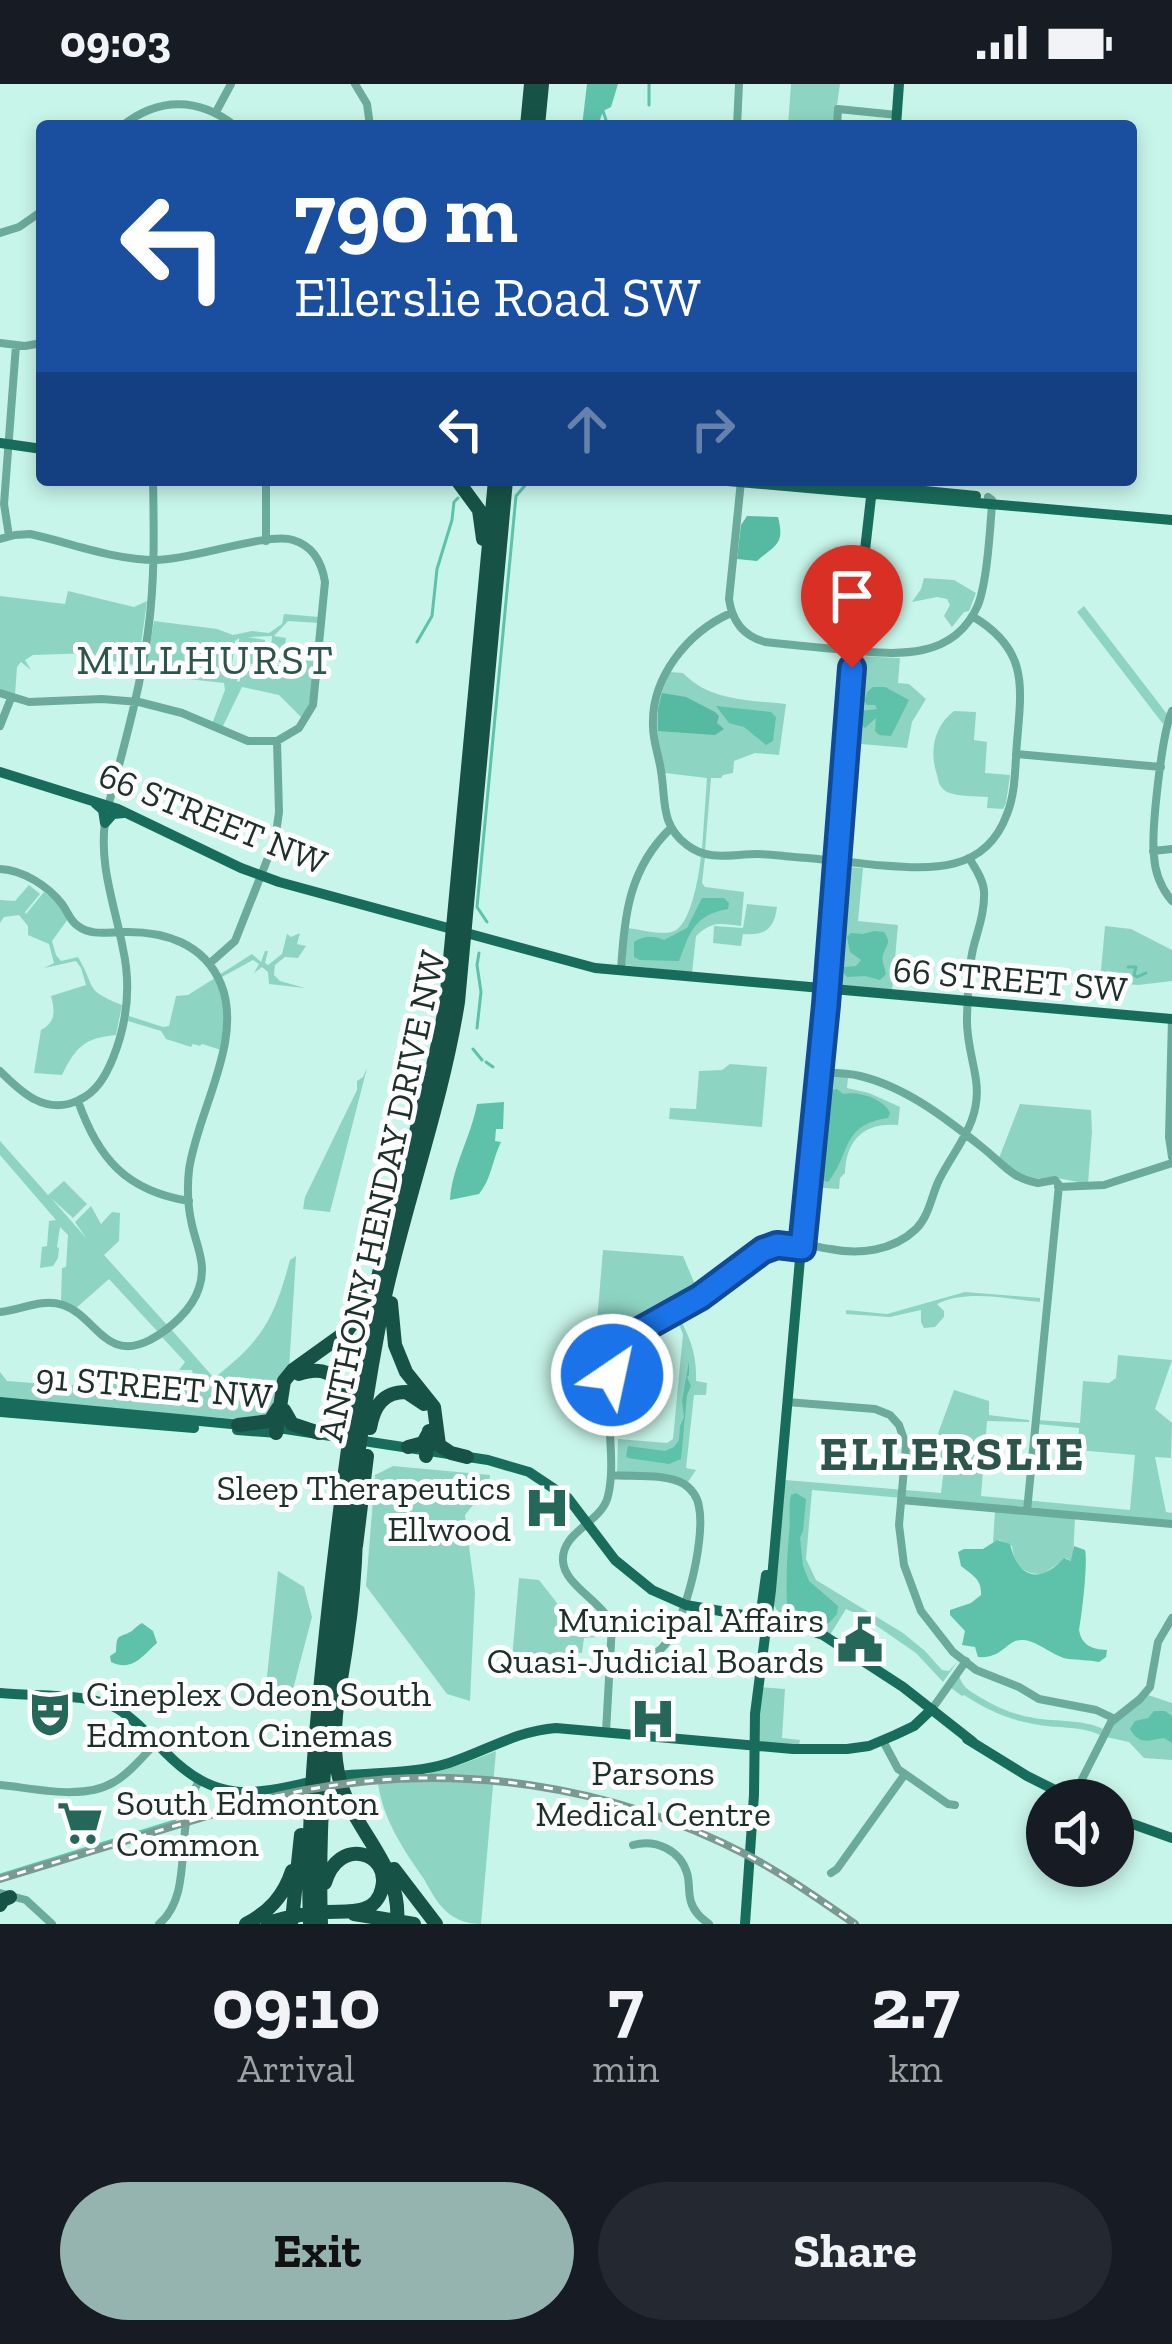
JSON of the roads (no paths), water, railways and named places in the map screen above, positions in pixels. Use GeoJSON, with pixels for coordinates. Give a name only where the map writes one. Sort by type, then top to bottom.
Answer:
{"type":"FeatureCollection","features":[{"type":"Feature","properties":{"kind":"highway"},"geometry":{"type":"LineString","coordinates":[[528,120],[531,84]]}},
{"type":"Feature","properties":{"kind":"highway"},"geometry":{"type":"LineString","coordinates":[[539,120],[542,84]]}},
{"type":"Feature","properties":{"kind":"highway"},"geometry":{"type":"LineString","coordinates":[[462,486],[479,510],[482,525],[478,660]]}},
{"type":"Feature","properties":{"kind":"highway","name":"ANTHONY HENDAY DRIVE NW"},"geometry":{"type":"LineString","coordinates":[[329,1778],[319,1693],[340,1511],[362,1354],[446,1002],[493,486]]}},
{"type":"Feature","properties":{"kind":"highway","name":"ANTHONY HENDAY DRIVE NW"},"geometry":{"type":"LineString","coordinates":[[329,1778],[385,1297],[448,1053],[460,986],[507,486]]}},
{"type":"Feature","properties":{"kind":"highway"},"geometry":{"type":"LineString","coordinates":[[425,1142],[390,1312],[400,1359],[436,1413],[429,1453]]}},
{"type":"Feature","properties":{"kind":"highway"},"geometry":{"type":"LineString","coordinates":[[279,1431],[284,1381],[335,1342],[357,1317],[389,1230]]}},
{"type":"Feature","properties":{"kind":"highway"},"geometry":{"type":"LineString","coordinates":[[238,1424],[270,1421],[290,1382],[303,1372],[325,1372],[339,1383],[346,1407],[340,1511]]}},
{"type":"Feature","properties":{"kind":"highway"},"geometry":{"type":"LineString","coordinates":[[356,1546],[370,1424],[379,1402],[395,1393],[412,1394],[426,1406],[439,1445],[467,1457]]}},
{"type":"Feature","properties":{"kind":"highway"},"geometry":{"type":"LineString","coordinates":[[281,1407],[292,1424],[319,1433]]}},
{"type":"Feature","properties":{"kind":"highway"},"geometry":{"type":"LineString","coordinates":[[408,1447],[423,1443],[433,1428]]}},
{"type":"Feature","properties":{"kind":"highway"},"geometry":{"type":"LineString","coordinates":[[246,1924],[268,1910],[286,1887],[315,1793],[329,1778],[368,1441]]}},
{"type":"Feature","properties":{"kind":"highway"},"geometry":{"type":"LineString","coordinates":[[329,1778],[390,1872],[397,1919]]}},
{"type":"Feature","properties":{"kind":"highway"},"geometry":{"type":"LineString","coordinates":[[329,1778],[436,1924]]}},
{"type":"Feature","properties":{"kind":"highway"},"geometry":{"type":"LineString","coordinates":[[305,1910],[320,1833],[315,1793]]}},
{"type":"Feature","properties":{"kind":"highway"},"geometry":{"type":"LineString","coordinates":[[315,1793],[305,1910],[318,1924],[337,1924]]}},
{"type":"Feature","properties":{"kind":"highway"},"geometry":{"type":"LineString","coordinates":[[267,1924],[298,1915],[365,1908],[380,1895],[380,1868],[360,1854],[338,1859],[305,1910]]}},
{"type":"Feature","properties":{"kind":"highway"},"geometry":{"type":"LineString","coordinates":[[267,1924],[305,1910],[414,1924]]}},
{"type":"Feature","properties":{"kind":"main road"},"geometry":{"type":"LineString","coordinates":[[896,120],[899,84]]}},
{"type":"Feature","properties":{"kind":"main road"},"geometry":{"type":"LineString","coordinates":[[4,441],[36,445]]}},
{"type":"Feature","properties":{"kind":"main road"},"geometry":{"type":"LineString","coordinates":[[870,486],[990,502],[1032,500],[1172,517]]}},
{"type":"Feature","properties":{"kind":"main road"},"geometry":{"type":"LineString","coordinates":[[870,486],[923,490]]}},
{"type":"Feature","properties":{"kind":"main road"},"geometry":{"type":"LineString","coordinates":[[870,486],[990,502],[1172,517]]}},
{"type":"Feature","properties":{"kind":"main road"},"geometry":{"type":"LineString","coordinates":[[830,915],[835,894],[833,814],[850,650],[870,515],[877,499],[870,486]]}},
{"type":"Feature","properties":{"kind":"main road"},"geometry":{"type":"LineString","coordinates":[[861,568],[870,486]]}},
{"type":"Feature","properties":{"kind":"main road"},"geometry":{"type":"LineString","coordinates":[[743,1924],[757,1649],[770,1604],[786,1359],[828,945],[850,650]]}},
{"type":"Feature","properties":{"kind":"main road","name":"66 STREET NW"},"geometry":{"type":"LineString","coordinates":[[0,772],[132,815],[261,876],[304,891],[474,937]]}},
{"type":"Feature","properties":{"kind":"main road"},"geometry":{"type":"LineString","coordinates":[[82,797],[101,808],[105,824]]}},
{"type":"Feature","properties":{"kind":"main road"},"geometry":{"type":"LineString","coordinates":[[105,824],[115,813],[132,815]]}},
{"type":"Feature","properties":{"kind":"main road","name":"66 STREET SW"},"geometry":{"type":"LineString","coordinates":[[474,937],[620,971],[968,1004]]}},
{"type":"Feature","properties":{"kind":"main road","name":"66 STREET SW"},"geometry":{"type":"LineString","coordinates":[[700,979],[1172,1020]]}},
{"type":"Feature","properties":{"kind":"main road"},"geometry":{"type":"LineString","coordinates":[[754,1783],[750,1745],[754,1688],[798,1291],[800,1204],[822,1035],[823,990]]}},
{"type":"Feature","properties":{"kind":"main road","name":"91 STREET NW"},"geometry":{"type":"LineString","coordinates":[[0,1402],[368,1441]]}},
{"type":"Feature","properties":{"kind":"main road","name":"91 STREET NW"},"geometry":{"type":"LineString","coordinates":[[0,1412],[319,1433],[337,1438]]}},
{"type":"Feature","properties":{"kind":"main road"},"geometry":{"type":"LineString","coordinates":[[368,1441],[511,1466],[536,1476],[564,1495],[616,1570],[648,1595],[713,1614],[789,1623]]}},
{"type":"Feature","properties":{"kind":"main road"},"geometry":{"type":"LineString","coordinates":[[368,1441],[508,1471],[536,1482],[562,1502],[642,1584],[683,1608]]}},
{"type":"Feature","properties":{"kind":"main road"},"geometry":{"type":"LineString","coordinates":[[746,1619],[761,1607],[768,1566]]}},
{"type":"Feature","properties":{"kind":"main road"},"geometry":{"type":"LineString","coordinates":[[770,1604],[774,1616],[822,1635],[1033,1779]]}},
{"type":"Feature","properties":{"kind":"main road"},"geometry":{"type":"LineString","coordinates":[[713,1614],[822,1635]]}},
{"type":"Feature","properties":{"kind":"main road"},"geometry":{"type":"LineString","coordinates":[[0,1691],[100,1702],[116,1708],[199,1781],[251,1791],[441,1765],[533,1731],[603,1731],[847,1749],[883,1741],[929,1712]]}},
{"type":"Feature","properties":{"kind":"main road"},"geometry":{"type":"LineString","coordinates":[[743,1924],[754,1783],[750,1745]]}},
{"type":"Feature","properties":{"kind":"main road"},"geometry":{"type":"LineString","coordinates":[[754,1767],[759,1752],[774,1747]]}},
{"type":"Feature","properties":{"kind":"main road"},"geometry":{"type":"LineString","coordinates":[[1134,1824],[1172,1838]]}},
{"type":"Feature","properties":{"kind":"street"},"geometry":{"type":"LineString","coordinates":[[216,112],[231,84]]}},
{"type":"Feature","properties":{"kind":"street"},"geometry":{"type":"LineString","coordinates":[[355,84],[367,104],[369,120]]}},
{"type":"Feature","properties":{"kind":"street"},"geometry":{"type":"LineString","coordinates":[[737,120],[739,84]]}},
{"type":"Feature","properties":{"kind":"street"},"geometry":{"type":"LineString","coordinates":[[130,120],[162,105],[189,104],[227,120]]}},
{"type":"Feature","properties":{"kind":"street"},"geometry":{"type":"LineString","coordinates":[[837,120],[838,111],[896,120]]}},
{"type":"Feature","properties":{"kind":"street"},"geometry":{"type":"LineString","coordinates":[[0,233],[36,216]]}},
{"type":"Feature","properties":{"kind":"street"},"geometry":{"type":"LineString","coordinates":[[0,343],[36,343]]}},
{"type":"Feature","properties":{"kind":"street"},"geometry":{"type":"LineString","coordinates":[[0,693],[29,702],[135,701],[182,713],[248,741],[277,741],[294,733],[308,717],[325,582],[318,559],[294,540],[154,560],[116,556],[29,534],[4,538],[4,441],[16,345]]}},
{"type":"Feature","properties":{"kind":"street"},"geometry":{"type":"LineString","coordinates":[[0,1070],[37,1102],[62,1105],[78,1101],[102,1080],[121,1033],[127,981],[104,865],[105,824],[148,635],[153,486]]}},
{"type":"Feature","properties":{"kind":"street"},"geometry":{"type":"LineString","coordinates":[[266,486],[266,541]]}},
{"type":"Feature","properties":{"kind":"street"},"geometry":{"type":"LineString","coordinates":[[739,486],[729,594],[731,613],[742,629],[758,640],[897,654],[927,651],[954,637],[972,616],[982,592],[990,502]]}},
{"type":"Feature","properties":{"kind":"street"},"geometry":{"type":"LineString","coordinates":[[731,613],[682,650],[657,693],[654,737],[663,807],[671,828],[690,848],[714,856],[757,854],[934,869],[969,858],[990,842],[1011,800],[1021,692],[1018,668],[1002,638],[972,616]]}},
{"type":"Feature","properties":{"kind":"street"},"geometry":{"type":"LineString","coordinates":[[0,726],[11,698]]}},
{"type":"Feature","properties":{"kind":"street"},"geometry":{"type":"LineString","coordinates":[[1172,711],[1165,729],[1153,851],[1159,880],[1172,901]]}},
{"type":"Feature","properties":{"kind":"street"},"geometry":{"type":"LineString","coordinates":[[209,964],[235,941],[274,840],[277,741]]}},
{"type":"Feature","properties":{"kind":"street"},"geometry":{"type":"LineString","coordinates":[[1016,756],[1161,769]]}},
{"type":"Feature","properties":{"kind":"street"},"geometry":{"type":"LineString","coordinates":[[620,971],[632,886],[648,854],[671,828]]}},
{"type":"Feature","properties":{"kind":"street"},"geometry":{"type":"LineString","coordinates":[[1153,851],[1172,850]]}},
{"type":"Feature","properties":{"kind":"street"},"geometry":{"type":"LineString","coordinates":[[603,1731],[613,1632],[609,1618],[563,1567],[564,1551],[572,1539],[605,1506],[613,1475],[609,1394],[615,1363],[633,1336],[710,1290],[758,1252],[777,1245],[876,1250],[914,1231],[925,1217],[937,1184],[974,1120],[977,1098],[967,1033],[984,893],[969,858]]}},
{"type":"Feature","properties":{"kind":"street"},"geometry":{"type":"LineString","coordinates":[[0,868],[18,872],[43,887],[81,928],[157,933],[193,949],[209,964],[224,992],[228,1027],[189,1170],[190,1218],[202,1259],[195,1298],[179,1318],[147,1341],[128,1345],[101,1337],[78,1313],[59,1304],[0,1312]]}},
{"type":"Feature","properties":{"kind":"street"},"geometry":{"type":"LineString","coordinates":[[815,1070],[870,1079],[900,1091],[1021,1179],[1071,1186],[1110,1184],[1172,1160],[1172,1020]]}},
{"type":"Feature","properties":{"kind":"street"},"geometry":{"type":"LineString","coordinates":[[78,1101],[89,1130],[112,1165],[144,1188],[189,1201]]}},
{"type":"Feature","properties":{"kind":"street"},"geometry":{"type":"LineString","coordinates":[[1026,1511],[1055,1185]]}},
{"type":"Feature","properties":{"kind":"street"},"geometry":{"type":"LineString","coordinates":[[786,1400],[875,1409],[896,1420],[906,1445],[900,1538],[908,1579],[930,1624],[951,1649],[979,1671],[1044,1700],[1098,1710],[1114,1718]]}},
{"type":"Feature","properties":{"kind":"street"},"geometry":{"type":"LineString","coordinates":[[610,1657],[639,1658],[655,1654],[666,1644],[689,1588],[700,1513],[687,1486],[613,1475]]}},
{"type":"Feature","properties":{"kind":"street"},"geometry":{"type":"LineString","coordinates":[[901,1500],[1172,1524]]}},
{"type":"Feature","properties":{"kind":"street"},"geometry":{"type":"LineString","coordinates":[[1083,1779],[1114,1718],[1148,1690],[1159,1639],[1172,1618]]}},
{"type":"Feature","properties":{"kind":"street"},"geometry":{"type":"LineString","coordinates":[[1159,1639],[1171,1642]]}},
{"type":"Feature","properties":{"kind":"street"},"geometry":{"type":"LineString","coordinates":[[929,1712],[965,1660]]}},
{"type":"Feature","properties":{"kind":"street"},"geometry":{"type":"LineString","coordinates":[[883,1741],[891,1760],[905,1774],[956,1805]]}},
{"type":"Feature","properties":{"kind":"street"},"geometry":{"type":"LineString","coordinates":[[0,1785],[81,1792],[99,1789],[125,1774],[156,1743]]}},
{"type":"Feature","properties":{"kind":"street"},"geometry":{"type":"LineString","coordinates":[[830,1873],[905,1774]]}},
{"type":"Feature","properties":{"kind":"street"},"geometry":{"type":"LineString","coordinates":[[163,1921],[178,1896],[186,1808],[199,1781]]}},
{"type":"Feature","properties":{"kind":"street"},"geometry":{"type":"LineString","coordinates":[[654,1843],[676,1855],[688,1875],[692,1906],[705,1924],[689,1909],[685,1879],[675,1859],[658,1848],[633,1845],[654,1843]]}},
{"type":"Feature","properties":{"kind":"street"},"geometry":{"type":"LineString","coordinates":[[2,1899],[33,1907],[52,1924]]}},
{"type":"Feature","properties":{"kind":"waterway"},"geometry":{"type":"LineString","coordinates":[[649,84],[649,105]]}},
{"type":"Feature","properties":{"kind":"waterway"},"geometry":{"type":"LineString","coordinates":[[603,111],[606,120]]}},
{"type":"Feature","properties":{"kind":"waterway"},"geometry":{"type":"LineString","coordinates":[[487,922],[477,907],[516,496],[525,486]]}},
{"type":"Feature","properties":{"kind":"waterway"},"geometry":{"type":"LineString","coordinates":[[417,642],[432,616],[437,569],[458,498]]}},
{"type":"Feature","properties":{"kind":"waterway"},"geometry":{"type":"LineString","coordinates":[[477,1028],[479,953]]}},
{"type":"Feature","properties":{"kind":"waterway"},"geometry":{"type":"LineString","coordinates":[[1128,967],[1136,967],[1137,977],[1146,973]]}},
{"type":"Feature","properties":{"kind":"waterway"},"geometry":{"type":"LineString","coordinates":[[473,1049],[482,1060]]}},
{"type":"Feature","properties":{"kind":"waterway"},"geometry":{"type":"LineString","coordinates":[[486,1062],[493,1067]]}},
{"type":"Feature","properties":{"kind":"waterway"},"geometry":{"type":"LineString","coordinates":[[0,1875],[175,1821]]}},
{"type":"Feature","properties":{"kind":"railway"},"geometry":{"type":"LineString","coordinates":[[0,1879],[289,1793],[362,1782],[475,1779],[587,1796],[695,1831],[761,1863],[855,1924]]}},
{"type":"Feature","properties":{"kind":"place","name":"Sleep Therapeutics Ellwood"},"geometry":{"type":"Point","coordinates":[547,1508]}},
{"type":"Feature","properties":{"kind":"place","name":"Municipal Affairs Quasi-Judicial Boards"},"geometry":{"type":"Point","coordinates":[860,1640]}},
{"type":"Feature","properties":{"kind":"place","name":"Cineplex Odeon South Edmonton Cinemas"},"geometry":{"type":"Point","coordinates":[50,1714]}},
{"type":"Feature","properties":{"kind":"place","name":"Parsons Medical Centre"},"geometry":{"type":"Point","coordinates":[653,1719]}},
{"type":"Feature","properties":{"kind":"place","name":"South Edmonton Common"},"geometry":{"type":"Point","coordinates":[80,1823]}},
{"type":"Feature","properties":{"kind":"district","name":"MILLHURST"},"geometry":{"type":"Point","coordinates":[206,659]}},
{"type":"Feature","properties":{"kind":"district","name":"ELLERSLIE"},"geometry":{"type":"Point","coordinates":[953,1453]}}]}
